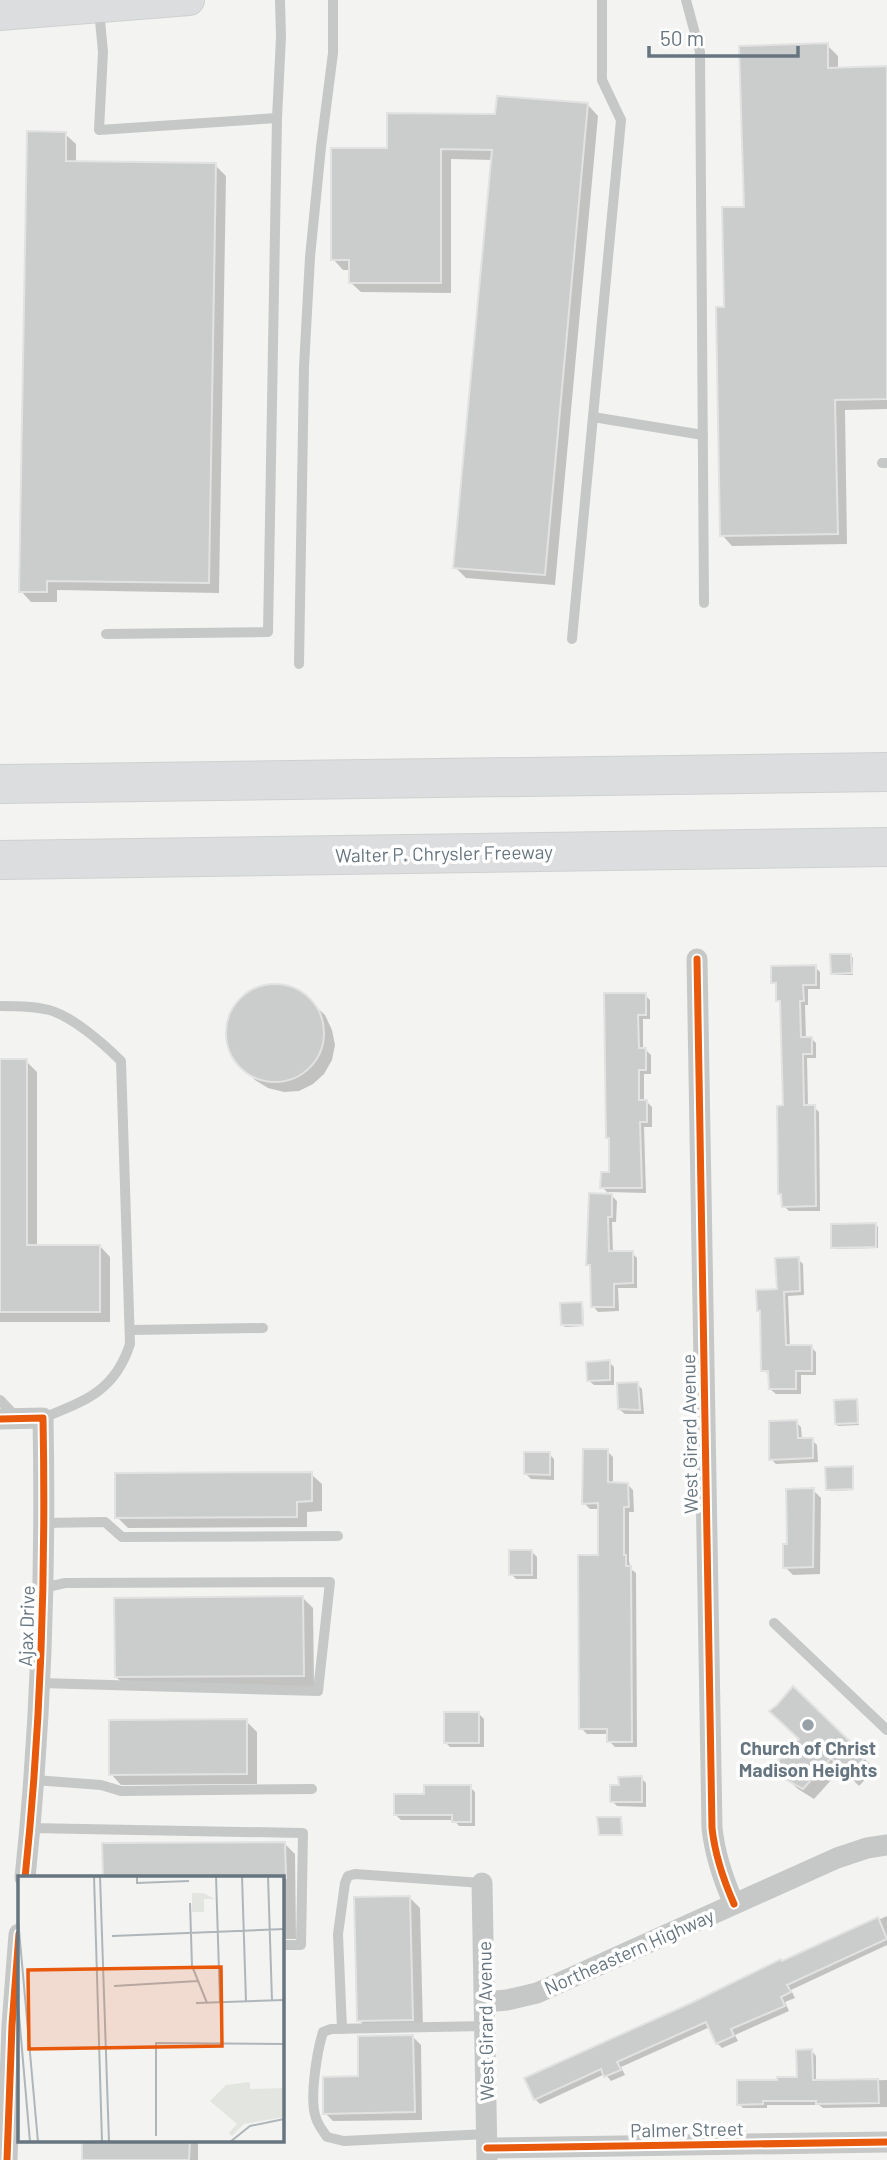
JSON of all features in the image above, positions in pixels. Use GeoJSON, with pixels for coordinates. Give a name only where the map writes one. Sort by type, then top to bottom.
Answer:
{"type":"FeatureCollection","features":[{"type":"Feature","properties":{"kind":"highway"},"geometry":{"type":"LineString","coordinates":[[0,784],[887,772]]}},
{"type":"Feature","properties":{"kind":"highway","name":"Walter P. Chrysler Freeway"},"geometry":{"type":"LineString","coordinates":[[0,860],[887,846]]}},
{"type":"Feature","properties":{"kind":"main road"},"geometry":{"type":"LineString","coordinates":[[0,15],[98,4],[189,0]]}},
{"type":"Feature","properties":{"kind":"street","name":"West Girard Avenue"},"geometry":{"type":"LineString","coordinates":[[697,959],[712,1828],[722,1877],[734,1904]]}},
{"type":"Feature","properties":{"kind":"street"},"geometry":{"type":"LineString","coordinates":[[9,1419],[43,1418]]}},
{"type":"Feature","properties":{"kind":"street","name":"Ajax Drive"},"geometry":{"type":"LineString","coordinates":[[25,1876],[41,1683],[43,1418]]}},
{"type":"Feature","properties":{"kind":"street","name":"Northeastern Highway"},"geometry":{"type":"LineString","coordinates":[[485,2002],[537,1993],[837,1858],[887,1845]]}},
{"type":"Feature","properties":{"kind":"street","name":"West Girard Avenue"},"geometry":{"type":"LineString","coordinates":[[482,1883],[487,2147]]}},
{"type":"Feature","properties":{"kind":"street"},"geometry":{"type":"LineString","coordinates":[[7,2160],[6,2025],[18,1947]]}},
{"type":"Feature","properties":{"kind":"street","name":"Palmer Street"},"geometry":{"type":"LineString","coordinates":[[487,2147],[887,2142]]}},
{"type":"Feature","properties":{"kind":"lane"},"geometry":{"type":"LineString","coordinates":[[106,634],[268,632],[277,118],[281,37],[279,0]]}},
{"type":"Feature","properties":{"kind":"lane"},"geometry":{"type":"LineString","coordinates":[[299,664],[304,367],[310,257],[333,53],[333,0]]}},
{"type":"Feature","properties":{"kind":"lane"},"geometry":{"type":"LineString","coordinates":[[572,639],[621,120],[602,80],[602,0]]}},
{"type":"Feature","properties":{"kind":"lane"},"geometry":{"type":"LineString","coordinates":[[686,0],[700,52],[704,603]]}},
{"type":"Feature","properties":{"kind":"lane"},"geometry":{"type":"LineString","coordinates":[[98,4],[103,52],[99,130],[277,118]]}},
{"type":"Feature","properties":{"kind":"lane"},"geometry":{"type":"LineString","coordinates":[[593,417],[703,435]]}},
{"type":"Feature","properties":{"kind":"lane"},"geometry":{"type":"LineString","coordinates":[[0,1006],[23,1005],[52,1011],[103,1043],[121,1061],[130,1344],[118,1373],[89,1399],[43,1418]]}},
{"type":"Feature","properties":{"kind":"lane"},"geometry":{"type":"LineString","coordinates":[[131,1330],[263,1328]]}},
{"type":"Feature","properties":{"kind":"lane"},"geometry":{"type":"LineString","coordinates":[[0,1400],[9,1419]]}},
{"type":"Feature","properties":{"kind":"lane"},"geometry":{"type":"LineString","coordinates":[[44,1523],[105,1522],[122,1537],[338,1536]]}},
{"type":"Feature","properties":{"kind":"lane"},"geometry":{"type":"LineString","coordinates":[[41,1683],[318,1691],[330,1582],[65,1583],[43,1588]]}},
{"type":"Feature","properties":{"kind":"lane"},"geometry":{"type":"LineString","coordinates":[[774,1623],[887,1730]]}},
{"type":"Feature","properties":{"kind":"lane"},"geometry":{"type":"LineString","coordinates":[[35,1780],[102,1785],[121,1791],[312,1789]]}},
{"type":"Feature","properties":{"kind":"lane"},"geometry":{"type":"LineString","coordinates":[[30,1828],[303,1833],[301,1945],[284,1945]]}},
{"type":"Feature","properties":{"kind":"lane"},"geometry":{"type":"LineString","coordinates":[[342,2029],[338,1934],[348,1876],[355,1874],[482,1883]]}},
{"type":"Feature","properties":{"kind":"lane"},"geometry":{"type":"LineString","coordinates":[[485,2026],[331,2029],[323,2032],[319,2043],[313,2103],[315,2117],[327,2137],[344,2141],[487,2147]]}},
{"type":"Feature","properties":{"kind":"building"},"geometry":{"type":"Polygon","coordinates":[[[828,43],[828,68],[887,66],[887,399],[835,400],[838,534],[720,536],[716,307],[724,307],[722,207],[744,207],[739,46],[828,43]]]}},
{"type":"Feature","properties":{"kind":"building"},"geometry":{"type":"Polygon","coordinates":[[[497,96],[588,103],[545,575],[453,568],[492,150],[441,149],[441,283],[349,283],[349,260],[331,260],[331,148],[387,148],[387,113],[495,114],[497,96]]]}},
{"type":"Feature","properties":{"kind":"building"},"geometry":{"type":"Polygon","coordinates":[[[27,131],[66,132],[66,161],[216,163],[209,583],[47,581],[47,592],[19,592],[27,131]]]}},
{"type":"Feature","properties":{"kind":"building"},"geometry":{"type":"Polygon","coordinates":[[[830,954],[851,954],[852,973],[831,974],[830,954]]]}},
{"type":"Feature","properties":{"kind":"building"},"geometry":{"type":"Polygon","coordinates":[[[816,965],[816,985],[803,985],[804,1001],[800,1001],[801,1037],[812,1037],[812,1054],[803,1054],[804,1105],[815,1105],[816,1206],[782,1207],[781,1194],[778,1194],[777,1106],[783,1105],[780,1001],[776,1001],[776,983],[771,983],[771,966],[816,965]]]}},
{"type":"Feature","properties":{"kind":"building"},"geometry":{"type":"Polygon","coordinates":[[[275,984],[294,988],[310,998],[320,1014],[324,1033],[320,1052],[310,1068],[294,1078],[275,1082],[256,1078],[240,1068],[230,1052],[226,1033],[230,1014],[240,998],[256,988],[275,984]]]}},
{"type":"Feature","properties":{"kind":"building"},"geometry":{"type":"Polygon","coordinates":[[[604,993],[646,993],[646,1015],[638,1015],[639,1048],[646,1048],[646,1070],[639,1070],[639,1100],[647,1100],[647,1122],[640,1122],[642,1188],[600,1188],[601,1172],[609,1172],[604,993]]]}},
{"type":"Feature","properties":{"kind":"building"},"geometry":{"type":"Polygon","coordinates":[[[0,1059],[27,1059],[27,1245],[100,1245],[100,1312],[0,1312],[0,1059]]]}},
{"type":"Feature","properties":{"kind":"building"},"geometry":{"type":"Polygon","coordinates":[[[589,1193],[612,1194],[612,1217],[608,1217],[609,1251],[633,1251],[633,1283],[614,1284],[614,1307],[591,1307],[590,1265],[586,1265],[589,1193]]]}},
{"type":"Feature","properties":{"kind":"building"},"geometry":{"type":"Polygon","coordinates":[[[876,1223],[876,1247],[831,1248],[831,1224],[876,1223]]]}},
{"type":"Feature","properties":{"kind":"building"},"geometry":{"type":"Polygon","coordinates":[[[799,1257],[800,1291],[784,1292],[786,1345],[812,1345],[812,1371],[796,1371],[796,1389],[769,1389],[768,1371],[761,1371],[760,1311],[757,1311],[756,1290],[777,1289],[775,1258],[799,1257]]]}},
{"type":"Feature","properties":{"kind":"building"},"geometry":{"type":"Polygon","coordinates":[[[582,1302],[583,1325],[561,1325],[560,1303],[582,1302]]]}},
{"type":"Feature","properties":{"kind":"building"},"geometry":{"type":"Polygon","coordinates":[[[610,1360],[610,1380],[587,1381],[586,1362],[610,1360]]]}},
{"type":"Feature","properties":{"kind":"building"},"geometry":{"type":"Polygon","coordinates":[[[638,1382],[640,1410],[618,1409],[617,1383],[638,1382]]]}},
{"type":"Feature","properties":{"kind":"building"},"geometry":{"type":"Polygon","coordinates":[[[857,1399],[858,1423],[835,1424],[834,1400],[857,1399]]]}},
{"type":"Feature","properties":{"kind":"building"},"geometry":{"type":"Polygon","coordinates":[[[797,1420],[798,1438],[813,1438],[813,1458],[769,1460],[769,1421],[797,1420]]]}},
{"type":"Feature","properties":{"kind":"building"},"geometry":{"type":"Polygon","coordinates":[[[583,1449],[608,1449],[608,1482],[628,1483],[629,1507],[624,1507],[624,1555],[626,1566],[631,1566],[632,1742],[607,1742],[607,1729],[579,1729],[578,1555],[598,1555],[598,1503],[582,1504],[583,1449]]]}},
{"type":"Feature","properties":{"kind":"building"},"geometry":{"type":"Polygon","coordinates":[[[524,1452],[550,1452],[550,1475],[524,1474],[524,1452]]]}},
{"type":"Feature","properties":{"kind":"building"},"geometry":{"type":"Polygon","coordinates":[[[853,1466],[853,1489],[826,1490],[825,1467],[853,1466]]]}},
{"type":"Feature","properties":{"kind":"building"},"geometry":{"type":"Polygon","coordinates":[[[312,1472],[312,1501],[297,1502],[297,1517],[115,1518],[115,1473],[312,1472]]]}},
{"type":"Feature","properties":{"kind":"building"},"geometry":{"type":"Polygon","coordinates":[[[814,1488],[813,1567],[783,1568],[783,1544],[787,1544],[786,1489],[814,1488]]]}},
{"type":"Feature","properties":{"kind":"building"},"geometry":{"type":"Polygon","coordinates":[[[509,1550],[532,1550],[532,1575],[509,1575],[509,1550]]]}},
{"type":"Feature","properties":{"kind":"building"},"geometry":{"type":"Polygon","coordinates":[[[303,1596],[304,1676],[115,1677],[114,1598],[303,1596]]]}},
{"type":"Feature","properties":{"kind":"building","name":"Church of Christ Madison Heights"},"geometry":{"type":"Polygon","coordinates":[[[793,1686],[866,1757],[847,1776],[831,1758],[803,1789],[785,1779],[775,1764],[799,1739],[769,1711],[793,1686]]]}},
{"type":"Feature","properties":{"kind":"building"},"geometry":{"type":"Polygon","coordinates":[[[444,1712],[479,1712],[479,1743],[444,1743],[444,1712]]]}},
{"type":"Feature","properties":{"kind":"building"},"geometry":{"type":"Polygon","coordinates":[[[247,1719],[247,1774],[109,1775],[109,1720],[247,1719]]]}},
{"type":"Feature","properties":{"kind":"building"},"geometry":{"type":"Polygon","coordinates":[[[642,1776],[642,1802],[610,1802],[610,1785],[619,1785],[618,1777],[642,1776]]]}},
{"type":"Feature","properties":{"kind":"building"},"geometry":{"type":"Polygon","coordinates":[[[424,1785],[471,1785],[471,1822],[452,1822],[452,1815],[394,1815],[394,1794],[424,1794],[424,1785]]]}},
{"type":"Feature","properties":{"kind":"building"},"geometry":{"type":"Polygon","coordinates":[[[597,1817],[621,1817],[622,1835],[599,1835],[597,1817]]]}},
{"type":"Feature","properties":{"kind":"building"},"geometry":{"type":"Polygon","coordinates":[[[285,1842],[286,1878],[103,1876],[102,1843],[285,1842]]]}},
{"type":"Feature","properties":{"kind":"building"},"geometry":{"type":"Polygon","coordinates":[[[410,1896],[413,2020],[357,2021],[354,1897],[410,1896]]]}},
{"type":"Feature","properties":{"kind":"building"},"geometry":{"type":"Polygon","coordinates":[[[878,1917],[887,1939],[787,1985],[791,1992],[781,1997],[785,2006],[731,2029],[734,2036],[716,2044],[706,2022],[617,2062],[621,2070],[604,2077],[601,2069],[534,2100],[524,2078],[878,1917]]]}},
{"type":"Feature","properties":{"kind":"building"},"geometry":{"type":"Polygon","coordinates":[[[413,2035],[415,2112],[323,2114],[323,2077],[358,2076],[358,2036],[413,2035]]]}},
{"type":"Feature","properties":{"kind":"building"},"geometry":{"type":"Polygon","coordinates":[[[812,2049],[813,2080],[878,2079],[879,2103],[763,2101],[763,2104],[737,2105],[737,2080],[797,2077],[796,2050],[812,2049]]]}},
{"type":"Feature","properties":{"kind":"building"},"geometry":{"type":"Polygon","coordinates":[[[82,2142],[190,2142],[189,2160],[82,2160],[82,2142]]]}},
{"type":"Feature","properties":{"kind":"cycle path"},"geometry":{"type":"LineString","coordinates":[[697,959],[712,1828],[720,1867],[734,1904]]}},
{"type":"Feature","properties":{"kind":"cycle path"},"geometry":{"type":"LineString","coordinates":[[0,1419],[43,1418],[41,1648],[25,1876]]}},
{"type":"Feature","properties":{"kind":"cycle path"},"geometry":{"type":"LineString","coordinates":[[7,2160],[18,1947]]}},
{"type":"Feature","properties":{"kind":"cycle path"},"geometry":{"type":"LineString","coordinates":[[487,2148],[887,2142]]}},
{"type":"Feature","properties":{"kind":"place","name":"Church of Christ Madison Heights"},"geometry":{"type":"Point","coordinates":[808,1725]}}]}
